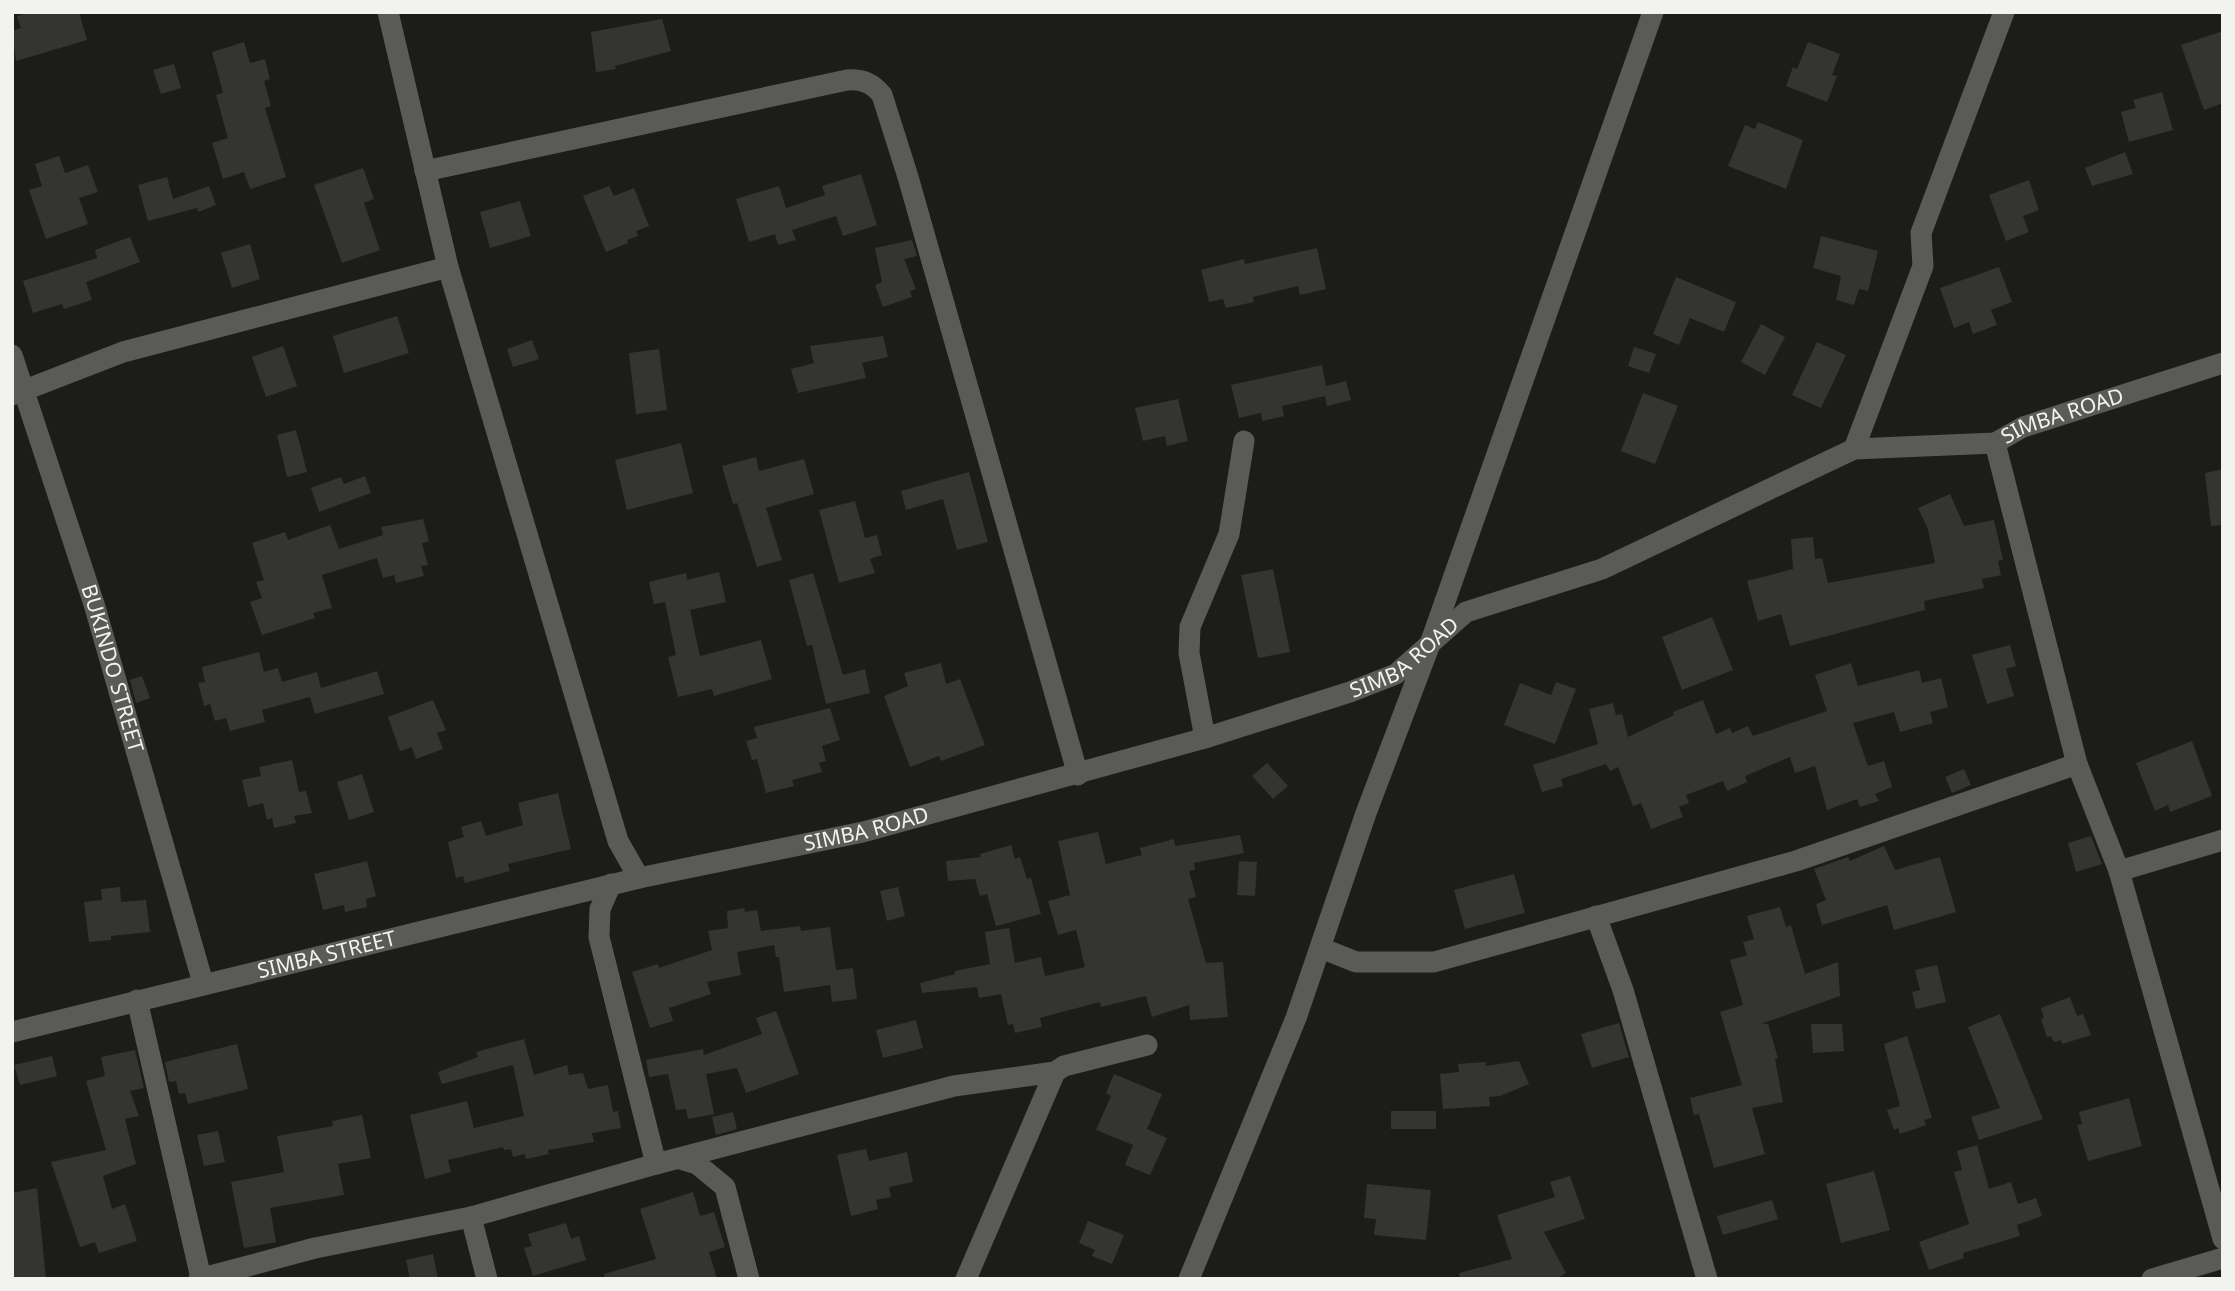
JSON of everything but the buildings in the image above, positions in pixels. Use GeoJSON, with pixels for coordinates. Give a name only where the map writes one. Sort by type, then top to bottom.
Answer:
{"type":"FeatureCollection","features":[{"type":"Feature","properties":{"kind":"street"},"geometry":{"type":"LineString","coordinates":[[388,12],[448,267],[618,841],[639,878]]}},
{"type":"Feature","properties":{"kind":"street"},"geometry":{"type":"LineString","coordinates":[[1189,1279],[1296,1018],[1366,813],[1430,644],[1653,12]]}},
{"type":"Feature","properties":{"kind":"street"},"geometry":{"type":"LineString","coordinates":[[1854,449],[1923,266],[1921,233],[2004,12]]}},
{"type":"Feature","properties":{"kind":"street"},"geometry":{"type":"LineString","coordinates":[[425,171],[847,80],[858,79],[875,87],[882,95],[908,177],[1078,775]]}},
{"type":"Feature","properties":{"kind":"street"},"geometry":{"type":"LineString","coordinates":[[19,393],[123,352],[448,267]]}},
{"type":"Feature","properties":{"kind":"street","name":"BUKINDO STREET"},"geometry":{"type":"LineString","coordinates":[[12,355],[19,393],[94,604],[203,983]]}},
{"type":"Feature","properties":{"kind":"street","name":"SIMBA ROAD"},"geometry":{"type":"LineString","coordinates":[[639,878],[863,832],[1078,775],[1350,692],[1396,674],[1466,612],[1602,569],[1854,449],[1995,443],[2023,427],[2223,363]]}},
{"type":"Feature","properties":{"kind":"street"},"geometry":{"type":"LineString","coordinates":[[1205,738],[1189,653],[1190,627],[1229,534],[1244,442]]}},
{"type":"Feature","properties":{"kind":"street"},"geometry":{"type":"LineString","coordinates":[[1995,443],[2077,764],[2119,871],[2223,1239]]}},
{"type":"Feature","properties":{"kind":"street"},"geometry":{"type":"LineString","coordinates":[[1321,948],[1356,962],[1434,962],[1796,861],[2077,764]]}},
{"type":"Feature","properties":{"kind":"street"},"geometry":{"type":"LineString","coordinates":[[2119,871],[2223,840]]}},
{"type":"Feature","properties":{"kind":"street","name":"SIMBA STREET"},"geometry":{"type":"LineString","coordinates":[[12,1032],[639,878]]}},
{"type":"Feature","properties":{"kind":"street"},"geometry":{"type":"LineString","coordinates":[[611,884],[600,909],[599,937],[656,1164]]}},
{"type":"Feature","properties":{"kind":"street"},"geometry":{"type":"LineString","coordinates":[[1597,916],[1623,990],[1707,1279]]}},
{"type":"Feature","properties":{"kind":"street"},"geometry":{"type":"LineString","coordinates":[[137,1000],[200,1278],[315,1248],[471,1217],[656,1164],[954,1086],[1055,1072],[1064,1066],[1147,1045]]}},
{"type":"Feature","properties":{"kind":"street"},"geometry":{"type":"LineString","coordinates":[[966,1279],[1055,1072]]}},
{"type":"Feature","properties":{"kind":"street"},"geometry":{"type":"LineString","coordinates":[[680,1159],[697,1164],[725,1186],[749,1279]]}},
{"type":"Feature","properties":{"kind":"street"},"geometry":{"type":"LineString","coordinates":[[471,1217],[487,1279]]}},
{"type":"Feature","properties":{"kind":"street"},"geometry":{"type":"LineString","coordinates":[[2152,1279],[2223,1258]]}}]}
